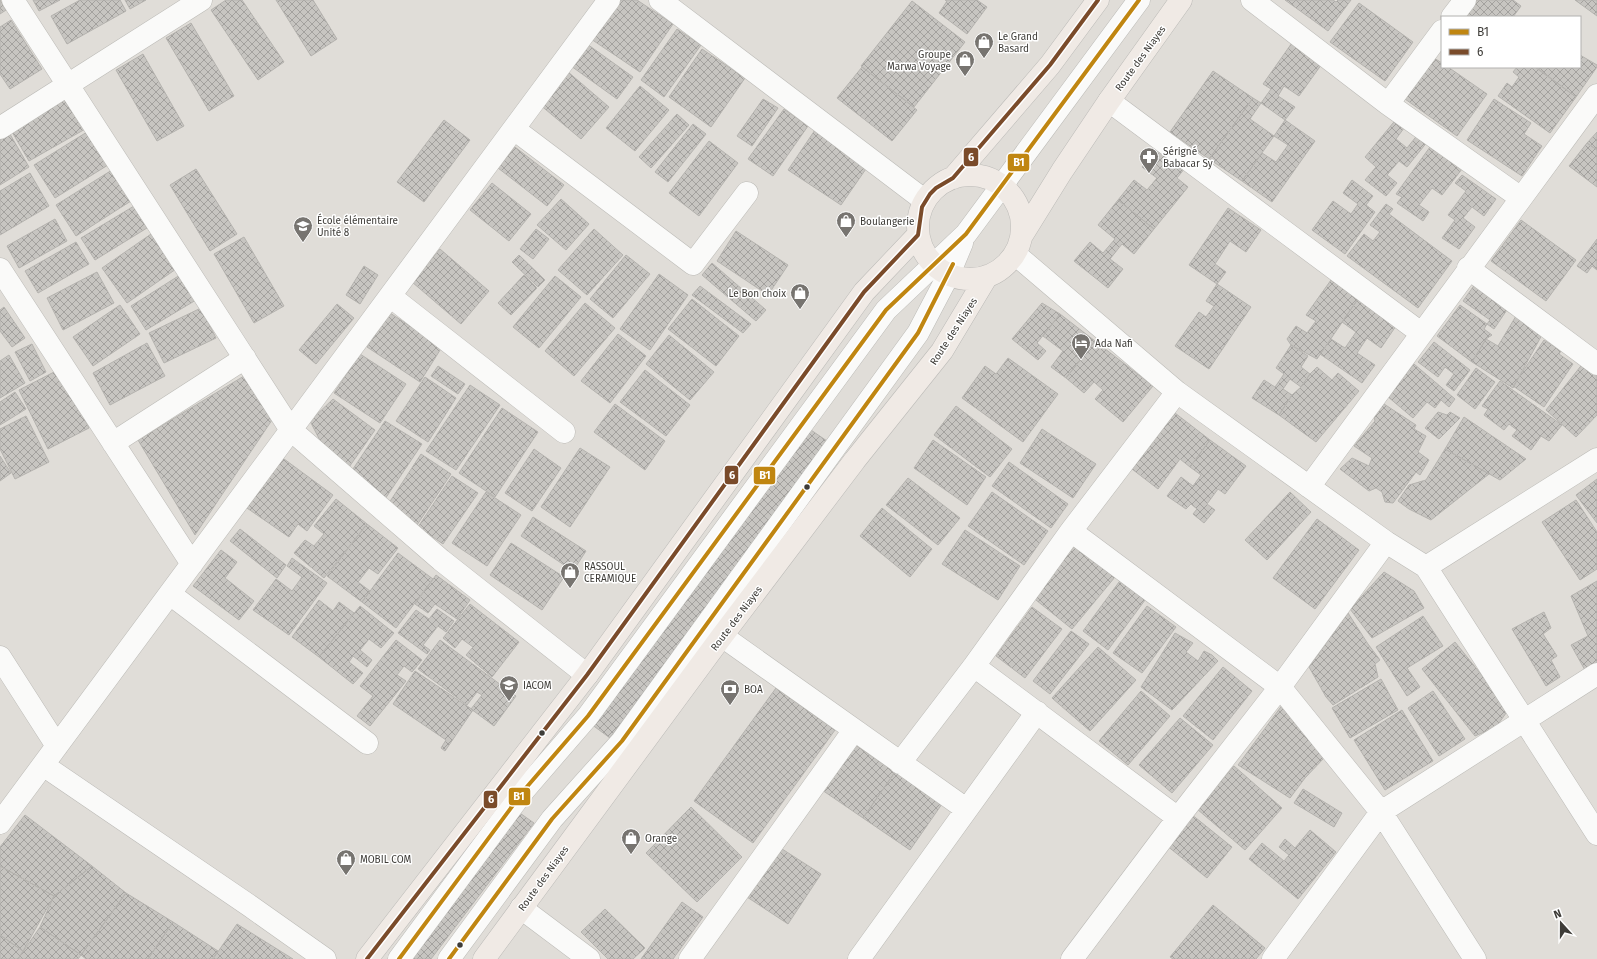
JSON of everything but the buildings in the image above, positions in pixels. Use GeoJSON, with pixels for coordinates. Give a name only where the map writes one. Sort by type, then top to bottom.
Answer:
{"type":"FeatureCollection","features":[{"type":"Feature","properties":{"kind":"main road"},"geometry":{"type":"LineString","coordinates":[[953,178],[1050,65],[1098,0]]}},
{"type":"Feature","properties":{"kind":"main road","name":"Route des Niayes"},"geometry":{"type":"LineString","coordinates":[[484,959],[722,636],[855,460],[942,351],[987,276],[1003,267],[1018,245],[1062,171],[1109,101],[1181,0]]}},
{"type":"Feature","properties":{"kind":"main road"},"geometry":{"type":"LineString","coordinates":[[987,276],[969,279],[942,270],[924,253],[918,235],[918,217],[924,200],[936,186],[953,178],[970,175],[988,178],[1003,185],[1016,201],[1021,219],[1018,245]]}},
{"type":"Feature","properties":{"kind":"main road"},"geometry":{"type":"LineString","coordinates":[[367,959],[588,675],[864,292],[918,235]]}},
{"type":"Feature","properties":{"kind":"street"},"geometry":{"type":"LineString","coordinates":[[13,0],[246,358],[291,430],[441,560],[588,675]]}},
{"type":"Feature","properties":{"kind":"street"},"geometry":{"type":"LineString","coordinates":[[0,128],[200,0]]}},
{"type":"Feature","properties":{"kind":"street"},"geometry":{"type":"LineString","coordinates":[[0,823],[609,0]]}},
{"type":"Feature","properties":{"kind":"street"},"geometry":{"type":"LineString","coordinates":[[660,0],[924,200]]}},
{"type":"Feature","properties":{"kind":"street"},"geometry":{"type":"LineString","coordinates":[[449,959],[552,818],[622,741],[918,334],[942,270],[966,234],[1140,0]]}},
{"type":"Feature","properties":{"kind":"street"},"geometry":{"type":"LineString","coordinates":[[1252,0],[1388,104],[1522,198]]}},
{"type":"Feature","properties":{"kind":"street"},"geometry":{"type":"LineString","coordinates":[[1453,16],[1465,0]]}},
{"type":"Feature","properties":{"kind":"street"},"geometry":{"type":"LineString","coordinates":[[1388,104],[1441,32]]}},
{"type":"Feature","properties":{"kind":"street"},"geometry":{"type":"LineString","coordinates":[[1309,487],[1468,268],[1522,198],[1597,95]]}},
{"type":"Feature","properties":{"kind":"street"},"geometry":{"type":"LineString","coordinates":[[1109,101],[1421,333]]}},
{"type":"Feature","properties":{"kind":"street"},"geometry":{"type":"LineString","coordinates":[[514,128],[693,264],[747,194]]}},
{"type":"Feature","properties":{"kind":"street"},"geometry":{"type":"LineString","coordinates":[[1018,245],[1177,392],[1386,542],[1426,567],[1597,834]]}},
{"type":"Feature","properties":{"kind":"street"},"geometry":{"type":"LineString","coordinates":[[1468,268],[1597,364]]}},
{"type":"Feature","properties":{"kind":"street"},"geometry":{"type":"LineString","coordinates":[[0,269],[192,564]]}},
{"type":"Feature","properties":{"kind":"street"},"geometry":{"type":"LineString","coordinates":[[399,959],[525,789],[588,716],[886,310],[942,270]]}},
{"type":"Feature","properties":{"kind":"street"},"geometry":{"type":"LineString","coordinates":[[390,296],[564,432]]}},
{"type":"Feature","properties":{"kind":"street"},"geometry":{"type":"LineString","coordinates":[[114,443],[246,358]]}},
{"type":"Feature","properties":{"kind":"street"},"geometry":{"type":"LineString","coordinates":[[900,763],[974,666],[1071,532],[1177,392]]}},
{"type":"Feature","properties":{"kind":"street"},"geometry":{"type":"LineString","coordinates":[[1426,567],[1597,459]]}},
{"type":"Feature","properties":{"kind":"street"},"geometry":{"type":"LineString","coordinates":[[1071,532],[1280,686],[1381,812],[1475,959]]}},
{"type":"Feature","properties":{"kind":"street"},"geometry":{"type":"LineString","coordinates":[[1072,959],[1280,686],[1386,542]]}},
{"type":"Feature","properties":{"kind":"street"},"geometry":{"type":"LineString","coordinates":[[170,594],[368,742]]}},
{"type":"Feature","properties":{"kind":"street"},"geometry":{"type":"LineString","coordinates":[[722,636],[966,809]]}},
{"type":"Feature","properties":{"kind":"street"},"geometry":{"type":"LineString","coordinates":[[0,657],[57,746]]}},
{"type":"Feature","properties":{"kind":"street"},"geometry":{"type":"LineString","coordinates":[[974,666],[1178,818]]}},
{"type":"Feature","properties":{"kind":"street"},"geometry":{"type":"LineString","coordinates":[[1273,959],[1381,812],[1597,674]]}},
{"type":"Feature","properties":{"kind":"street"},"geometry":{"type":"LineString","coordinates":[[859,959],[1037,712]]}},
{"type":"Feature","properties":{"kind":"street"},"geometry":{"type":"LineString","coordinates":[[690,959],[854,730]]}},
{"type":"Feature","properties":{"kind":"street"},"geometry":{"type":"LineString","coordinates":[[43,765],[325,959]]}},
{"type":"Feature","properties":{"kind":"street"},"geometry":{"type":"LineString","coordinates":[[521,908],[589,959]]}},
{"type":"Feature","properties":{"kind":"transit line","name":"6"},"geometry":{"type":"LineString","coordinates":[[367,959],[587,675],[864,292],[918,235],[922,207],[930,194],[936,188],[953,178],[1050,65],[1098,0]]}},
{"type":"Feature","properties":{"kind":"transit line","name":"B1"},"geometry":{"type":"LineString","coordinates":[[399,959],[525,789],[588,716],[886,310],[966,234],[1139,0]]}},
{"type":"Feature","properties":{"kind":"transit line","name":"B1"},"geometry":{"type":"LineString","coordinates":[[449,959],[552,819],[622,741],[918,333],[953,264]]}},
{"type":"Feature","properties":{"kind":"place","name":"Le Grand Basard"},"geometry":{"type":"Point","coordinates":[984,59]}},
{"type":"Feature","properties":{"kind":"place","name":"Groupe Marwa Voyage"},"geometry":{"type":"Point","coordinates":[965,77]}},
{"type":"Feature","properties":{"kind":"place","name":"Sérigné Babacar Sy"},"geometry":{"type":"Point","coordinates":[1149,174]}},
{"type":"Feature","properties":{"kind":"place","name":"Boulangerie"},"geometry":{"type":"Point","coordinates":[846,238]}},
{"type":"Feature","properties":{"kind":"place","name":"École élémentaire Unité 8"},"geometry":{"type":"Point","coordinates":[303,243]}},
{"type":"Feature","properties":{"kind":"place","name":"Le Bon choix"},"geometry":{"type":"Point","coordinates":[800,310]}},
{"type":"Feature","properties":{"kind":"place","name":"Ada Nafi"},"geometry":{"type":"Point","coordinates":[1081,360]}},
{"type":"Feature","properties":{"kind":"place","name":"RASSOUL CERAMIQUE"},"geometry":{"type":"Point","coordinates":[570,589]}},
{"type":"Feature","properties":{"kind":"place","name":"IACOM"},"geometry":{"type":"Point","coordinates":[509,702]}},
{"type":"Feature","properties":{"kind":"place","name":"BOA"},"geometry":{"type":"Point","coordinates":[730,706]}},
{"type":"Feature","properties":{"kind":"place","name":"Orange"},"geometry":{"type":"Point","coordinates":[631,855]}},
{"type":"Feature","properties":{"kind":"place","name":"MOBIL COM"},"geometry":{"type":"Point","coordinates":[346,876]}}]}
